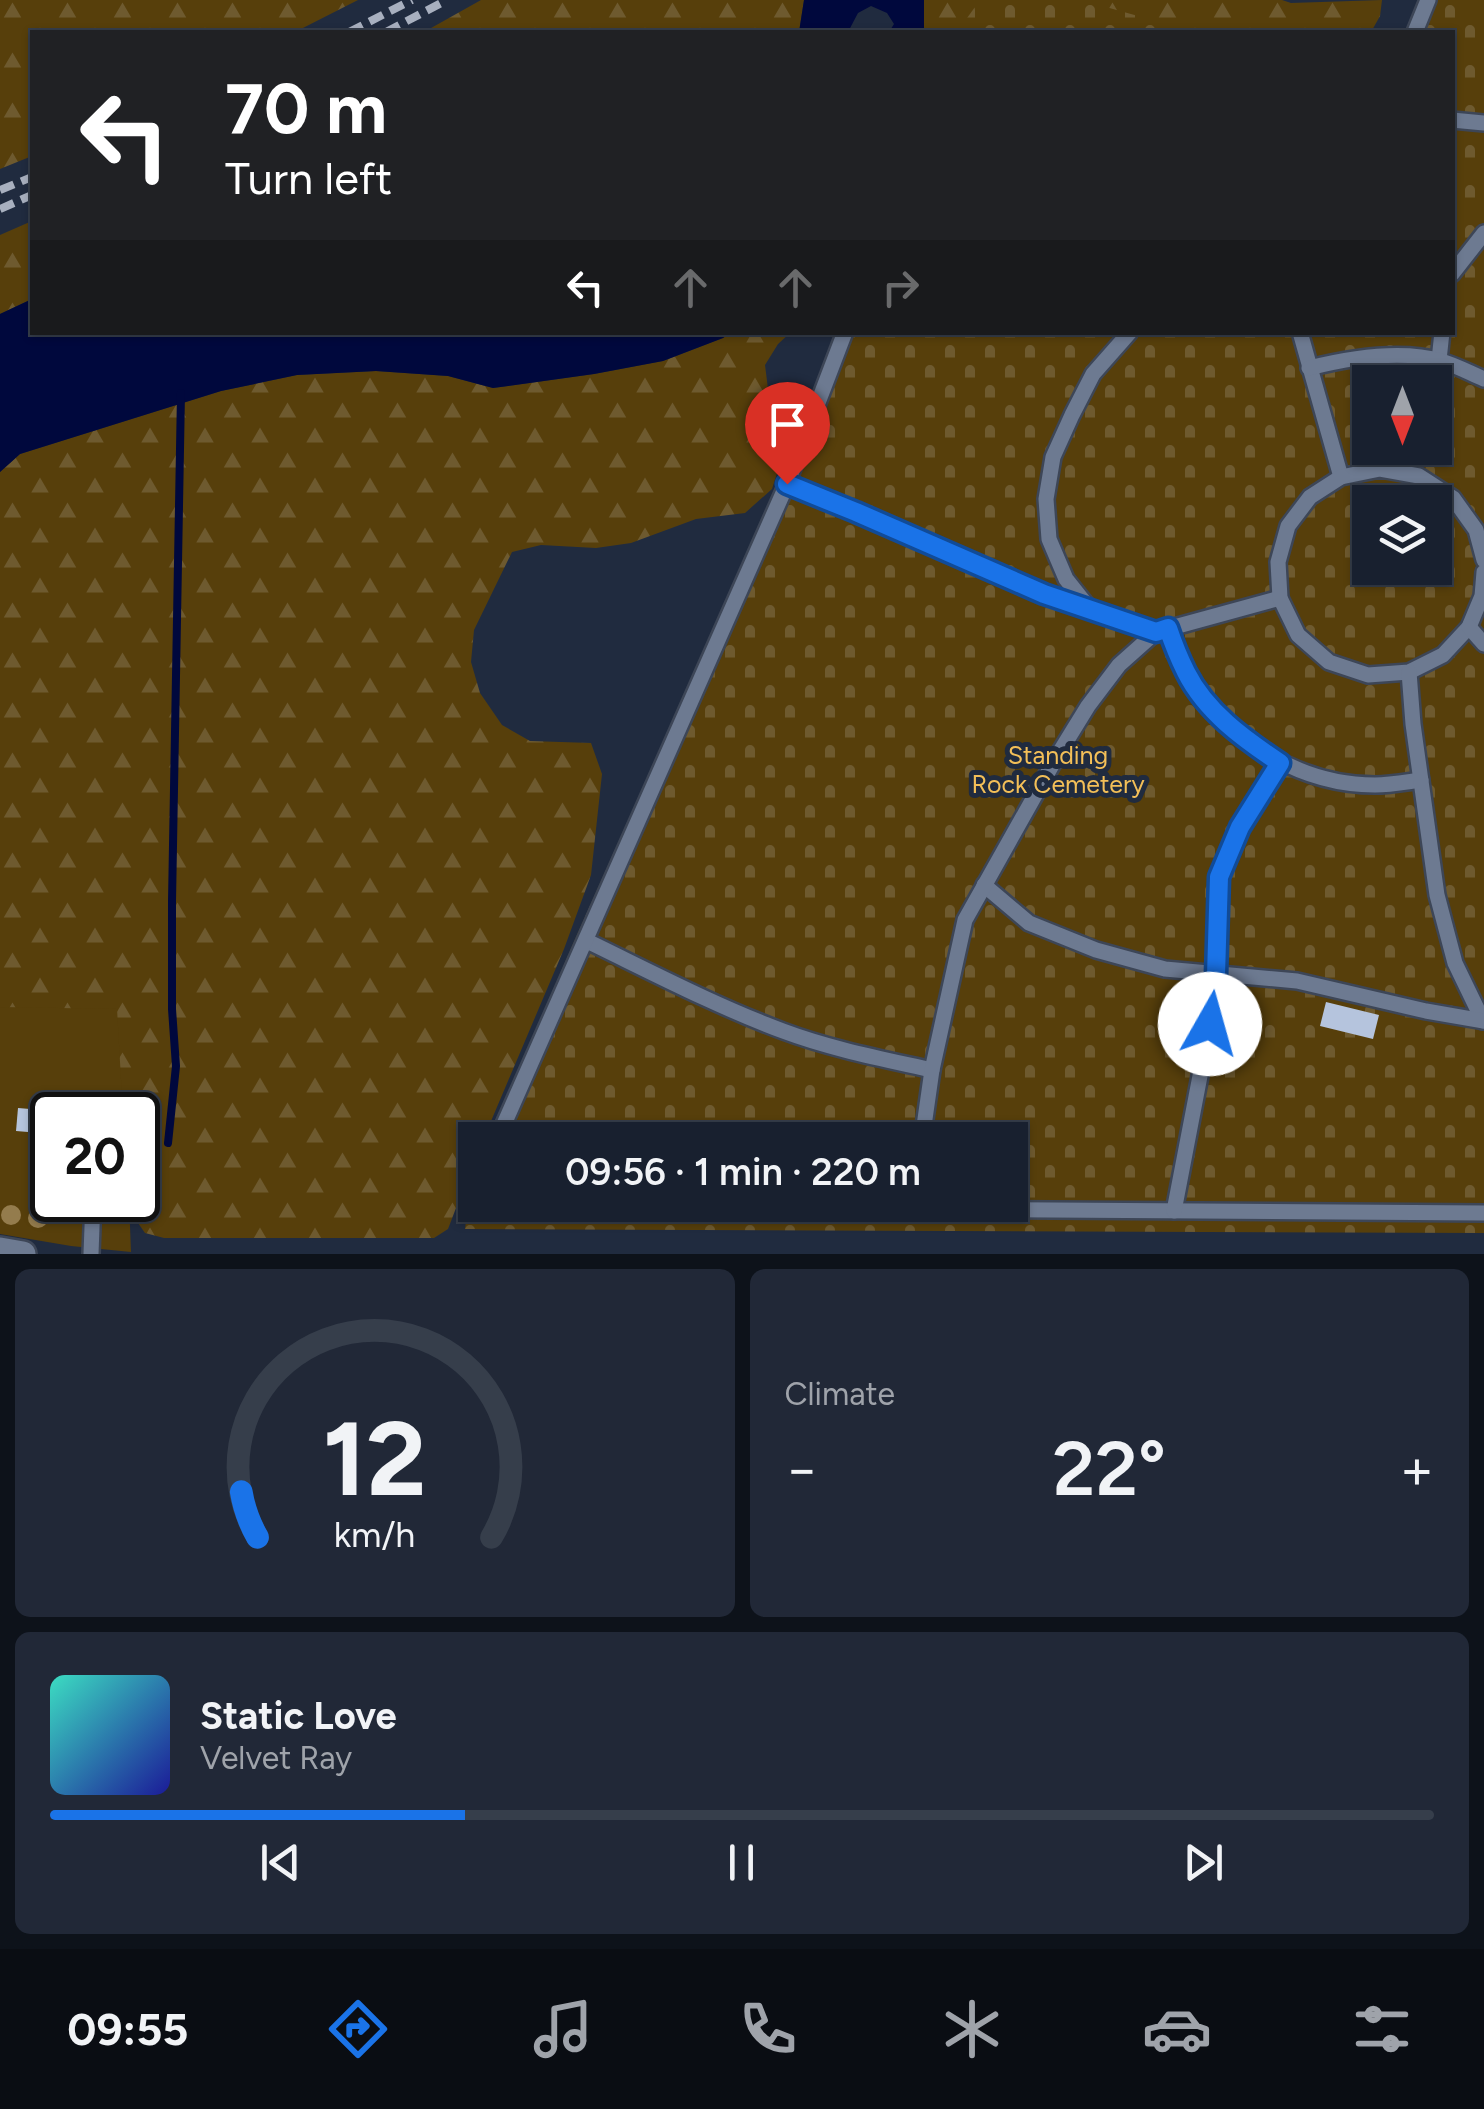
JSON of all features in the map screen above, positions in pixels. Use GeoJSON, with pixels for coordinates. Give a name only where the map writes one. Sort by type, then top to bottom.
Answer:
{"type":"FeatureCollection","features":[{"type":"Feature","properties":{"kind":"street"},"geometry":{"type":"LineString","coordinates":[[0,1250],[23,1254]]}},
{"type":"Feature","properties":{"kind":"lane"},"geometry":{"type":"LineString","coordinates":[[1417,30],[1428,0]]}},
{"type":"Feature","properties":{"kind":"lane"},"geometry":{"type":"LineString","coordinates":[[1455,120],[1484,124]]}},
{"type":"Feature","properties":{"kind":"lane"},"geometry":{"type":"LineString","coordinates":[[1455,271],[1480,242]]}},
{"type":"Feature","properties":{"kind":"lane"},"geometry":{"type":"LineString","coordinates":[[506,1122],[787,484],[844,335]]}},
{"type":"Feature","properties":{"kind":"lane"},"geometry":{"type":"LineString","coordinates":[[1089,609],[1066,579],[1050,539],[1046,498],[1054,456],[1092,374],[1127,335]]}},
{"type":"Feature","properties":{"kind":"lane"},"geometry":{"type":"LineString","coordinates":[[1301,335],[1340,477]]}},
{"type":"Feature","properties":{"kind":"lane"},"geometry":{"type":"LineString","coordinates":[[1439,360],[1442,335]]}},
{"type":"Feature","properties":{"kind":"lane"},"geometry":{"type":"LineString","coordinates":[[1309,368],[1352,358],[1398,356],[1439,360],[1484,379]]}},
{"type":"Feature","properties":{"kind":"lane"},"geometry":{"type":"LineString","coordinates":[[1484,560],[1480,529],[1453,498],[1420,476],[1380,469],[1340,477],[1310,497],[1288,526],[1278,562],[1280,598],[1298,635],[1329,662],[1368,675],[1409,672],[1443,655],[1469,627],[1482,596],[1484,572]]}},
{"type":"Feature","properties":{"kind":"lane"},"geometry":{"type":"LineString","coordinates":[[787,484],[1044,594],[1162,630],[1210,707],[1245,739],[1280,763],[1327,780],[1375,785],[1421,780]]}},
{"type":"Feature","properties":{"kind":"lane"},"geometry":{"type":"LineString","coordinates":[[925,1122],[965,920],[1088,706],[1119,665],[1162,630],[1280,598]]}},
{"type":"Feature","properties":{"kind":"lane"},"geometry":{"type":"LineString","coordinates":[[1469,627],[1484,644]]}},
{"type":"Feature","properties":{"kind":"lane"},"geometry":{"type":"LineString","coordinates":[[1409,672],[1437,895],[1454,964],[1484,1021]]}},
{"type":"Feature","properties":{"kind":"lane"},"geometry":{"type":"LineString","coordinates":[[1174,1211],[1210,1024],[1219,877],[1240,827],[1280,763]]}},
{"type":"Feature","properties":{"kind":"lane"},"geometry":{"type":"LineString","coordinates":[[984,885],[1029,923],[1096,950],[1165,969],[1297,981],[1484,1021]]}},
{"type":"Feature","properties":{"kind":"lane"},"geometry":{"type":"LineString","coordinates":[[586,941],[785,1032],[858,1054],[932,1070]]}},
{"type":"Feature","properties":{"kind":"lane"},"geometry":{"type":"LineString","coordinates":[[1028,1209],[1484,1214]]}},
{"type":"Feature","properties":{"kind":"lane"},"geometry":{"type":"LineString","coordinates":[[91,1254],[93,1222]]}},
{"type":"Feature","properties":{"kind":"green space"},"geometry":{"type":"Polygon","coordinates":[[[0,0],[358,0],[299,30],[30,30],[30,157],[0,169],[0,0]]]}},
{"type":"Feature","properties":{"kind":"green space"},"geometry":{"type":"Polygon","coordinates":[[[481,0],[804,0],[799,30],[428,30],[481,0]]]}},
{"type":"Feature","properties":{"kind":"green space"},"geometry":{"type":"Polygon","coordinates":[[[924,0],[983,0],[961,30],[922,30],[924,0]]]}},
{"type":"Feature","properties":{"kind":"green space"},"geometry":{"type":"Polygon","coordinates":[[[980,0],[1081,0],[1188,30],[958,30],[980,0]]]}},
{"type":"Feature","properties":{"kind":"green space"},"geometry":{"type":"Polygon","coordinates":[[[1044,0],[1382,0],[1380,16],[1372,30],[1096,30],[1044,0]]]}},
{"type":"Feature","properties":{"kind":"green space","name":"Standing Rock Cemetery"},"geometry":{"type":"Polygon","coordinates":[[[1419,0],[1484,0],[1484,1233],[465,1229],[466,1222],[1028,1222],[1028,1122],[496,1122],[779,482],[835,335],[1455,335],[1455,30],[1406,30],[1419,0]]]}},
{"type":"Feature","properties":{"kind":"green space"},"geometry":{"type":"Polygon","coordinates":[[[30,222],[30,300],[0,314],[0,235],[30,222]]]}},
{"type":"Feature","properties":{"kind":"green space"},"geometry":{"type":"Polygon","coordinates":[[[727,335],[788,335],[765,365],[770,434],[778,470],[772,489],[745,513],[696,519],[631,543],[596,548],[541,545],[512,552],[474,630],[471,662],[480,693],[502,725],[530,741],[591,743],[602,774],[591,875],[564,949],[491,1122],[458,1122],[458,1203],[448,1229],[434,1238],[164,1238],[145,1233],[137,1222],[160,1222],[160,1092],[30,1092],[30,1110],[0,1108],[0,472],[20,454],[221,391],[297,375],[376,371],[448,376],[493,388],[663,361],[727,335]]]}},
{"type":"Feature","properties":{"kind":"green space"},"geometry":{"type":"Polygon","coordinates":[[[0,1007],[117,1009],[122,1092],[30,1092],[30,1222],[130,1222],[131,1252],[0,1234],[0,1007]]]}},
{"type":"Feature","properties":{"kind":"shaded area"},"geometry":{"type":"Polygon","coordinates":[[[804,0],[924,0],[923,30],[890,30],[894,24],[887,13],[871,6],[858,13],[849,30],[799,30],[804,0]]]}},
{"type":"Feature","properties":{"kind":"shaded area"},"geometry":{"type":"Polygon","coordinates":[[[30,300],[30,335],[727,335],[663,361],[493,388],[448,376],[376,371],[297,375],[221,391],[20,454],[0,472],[0,314],[30,300]]]}},
{"type":"Feature","properties":{"kind":"building"},"geometry":{"type":"Polygon","coordinates":[[[1326,1002],[1379,1015],[1373,1039],[1320,1026],[1326,1002]]]}},
{"type":"Feature","properties":{"kind":"building"},"geometry":{"type":"Polygon","coordinates":[[[18,1108],[30,1109],[30,1132],[16,1131],[18,1108]]]}},
{"type":"Feature","properties":{"kind":"waterway"},"geometry":{"type":"LineString","coordinates":[[168,1143],[176,1066],[172,902],[181,393]]}},
{"type":"Feature","properties":{"kind":"railway"},"geometry":{"type":"LineString","coordinates":[[353,30],[412,0]]}},
{"type":"Feature","properties":{"kind":"railway"},"geometry":{"type":"LineString","coordinates":[[390,30],[447,0]]}},
{"type":"Feature","properties":{"kind":"railway"},"geometry":{"type":"LineString","coordinates":[[0,190],[30,178]]}},
{"type":"Feature","properties":{"kind":"railway"},"geometry":{"type":"LineString","coordinates":[[0,209],[30,196]]}},
{"type":"Feature","properties":{"kind":"route"},"geometry":{"type":"LineString","coordinates":[[787,484],[1044,594],[1156,632],[1168,628],[1186,674],[1210,707],[1245,739],[1280,763],[1240,827],[1219,877],[1210,1024]]}}]}
